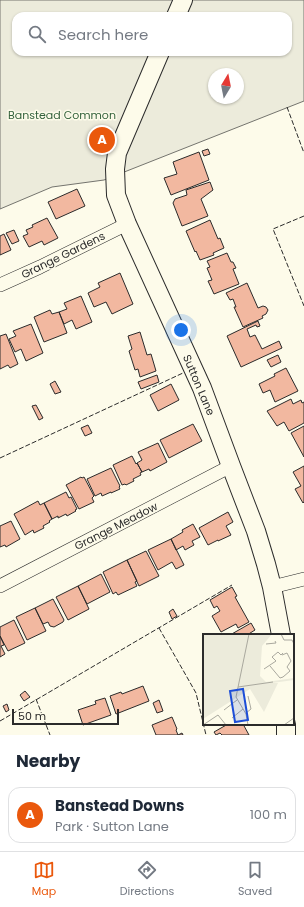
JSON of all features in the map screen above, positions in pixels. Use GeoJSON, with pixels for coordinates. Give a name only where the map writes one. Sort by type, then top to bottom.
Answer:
{"type":"FeatureCollection","features":[{"type":"Feature","properties":{"kind":"main road"},"geometry":{"type":"LineString","coordinates":[[178,12],[183,0]]}},
{"type":"Feature","properties":{"kind":"main road","name":"Sutton Lane"},"geometry":{"type":"LineString","coordinates":[[158,56],[117,153],[114,169],[116,195],[127,224],[202,388],[256,531],[272,587],[281,634]]}},
{"type":"Feature","properties":{"kind":"street","name":"Grange Gardens"},"geometry":{"type":"LineString","coordinates":[[0,285],[127,224]]}},
{"type":"Feature","properties":{"kind":"street","name":"Grange Meadow"},"geometry":{"type":"LineString","coordinates":[[0,586],[231,466]]}},
{"type":"Feature","properties":{"kind":"street"},"geometry":{"type":"LineString","coordinates":[[272,587],[304,579]]}},
{"type":"Feature","properties":{"kind":"green space","name":"Banstead Common"},"geometry":{"type":"Polygon","coordinates":[[[0,0],[304,0],[304,101],[104,180],[52,187],[0,209],[0,0]]]}},
{"type":"Feature","properties":{"kind":"building"},"geometry":{"type":"Polygon","coordinates":[[[208,149],[210,154],[204,156],[202,151],[208,149]]]}},
{"type":"Feature","properties":{"kind":"building"},"geometry":{"type":"Polygon","coordinates":[[[199,152],[209,180],[171,195],[164,178],[177,174],[173,162],[199,152]]]}},
{"type":"Feature","properties":{"kind":"building"},"geometry":{"type":"Polygon","coordinates":[[[210,182],[213,190],[201,199],[208,216],[182,226],[173,203],[175,199],[187,195],[186,190],[210,182]]]}},
{"type":"Feature","properties":{"kind":"building"},"geometry":{"type":"Polygon","coordinates":[[[77,189],[85,206],[56,219],[48,202],[77,189]]]}},
{"type":"Feature","properties":{"kind":"building"},"geometry":{"type":"Polygon","coordinates":[[[47,218],[58,238],[44,245],[42,241],[29,247],[23,236],[28,234],[26,230],[33,227],[32,225],[47,218]]]}},
{"type":"Feature","properties":{"kind":"building"},"geometry":{"type":"Polygon","coordinates":[[[210,220],[218,239],[220,238],[224,248],[213,253],[214,255],[200,260],[186,231],[210,220]]]}},
{"type":"Feature","properties":{"kind":"building"},"geometry":{"type":"Polygon","coordinates":[[[14,230],[19,241],[12,244],[6,233],[14,230]]]}},
{"type":"Feature","properties":{"kind":"building"},"geometry":{"type":"Polygon","coordinates":[[[4,234],[11,250],[0,255],[0,236],[4,234]]]}},
{"type":"Feature","properties":{"kind":"building"},"geometry":{"type":"Polygon","coordinates":[[[227,253],[231,262],[233,262],[236,268],[233,269],[239,284],[214,294],[208,281],[212,280],[207,268],[210,267],[207,261],[227,253]]]}},
{"type":"Feature","properties":{"kind":"building"},"geometry":{"type":"Polygon","coordinates":[[[120,273],[133,304],[112,314],[106,302],[94,307],[88,293],[100,287],[98,283],[120,273]]]}},
{"type":"Feature","properties":{"kind":"building"},"geometry":{"type":"Polygon","coordinates":[[[247,283],[258,308],[263,306],[268,310],[266,314],[262,316],[263,318],[243,327],[234,307],[236,307],[233,299],[230,300],[226,293],[247,283]]]}},
{"type":"Feature","properties":{"kind":"building"},"geometry":{"type":"Polygon","coordinates":[[[81,296],[92,322],[76,329],[72,320],[64,324],[59,312],[67,309],[64,303],[81,296]]]}},
{"type":"Feature","properties":{"kind":"building"},"geometry":{"type":"Polygon","coordinates":[[[50,310],[52,314],[59,312],[67,333],[44,342],[34,317],[50,310]]]}},
{"type":"Feature","properties":{"kind":"building"},"geometry":{"type":"Polygon","coordinates":[[[258,321],[260,326],[257,327],[256,325],[247,329],[250,337],[255,335],[262,349],[279,341],[282,348],[241,367],[227,336],[258,321]]]}},
{"type":"Feature","properties":{"kind":"building"},"geometry":{"type":"Polygon","coordinates":[[[31,324],[43,353],[26,361],[21,349],[15,352],[9,339],[16,336],[13,331],[31,324]]]}},
{"type":"Feature","properties":{"kind":"building"},"geometry":{"type":"Polygon","coordinates":[[[140,332],[147,355],[151,354],[156,371],[140,377],[138,369],[135,370],[129,351],[132,349],[128,336],[140,332]]]}},
{"type":"Feature","properties":{"kind":"building"},"geometry":{"type":"Polygon","coordinates":[[[6,334],[18,364],[10,368],[8,365],[0,369],[0,336],[6,334]]]}},
{"type":"Feature","properties":{"kind":"building"},"geometry":{"type":"Polygon","coordinates":[[[278,355],[281,362],[271,367],[267,360],[278,355]]]}},
{"type":"Feature","properties":{"kind":"building"},"geometry":{"type":"Polygon","coordinates":[[[286,368],[298,391],[275,402],[270,390],[263,393],[259,384],[275,376],[274,374],[286,368]]]}},
{"type":"Feature","properties":{"kind":"building"},"geometry":{"type":"Polygon","coordinates":[[[157,375],[159,382],[141,389],[138,382],[157,375]]]}},
{"type":"Feature","properties":{"kind":"building"},"geometry":{"type":"Polygon","coordinates":[[[55,381],[61,392],[55,394],[50,384],[55,381]]]}},
{"type":"Feature","properties":{"kind":"building"},"geometry":{"type":"Polygon","coordinates":[[[171,384],[179,400],[158,411],[150,395],[171,384]]]}},
{"type":"Feature","properties":{"kind":"building"},"geometry":{"type":"Polygon","coordinates":[[[291,399],[293,404],[301,400],[302,403],[304,402],[304,423],[289,431],[284,422],[277,426],[267,411],[291,399]]]}},
{"type":"Feature","properties":{"kind":"building"},"geometry":{"type":"Polygon","coordinates":[[[36,405],[43,418],[39,420],[32,406],[36,405]]]}},
{"type":"Feature","properties":{"kind":"building"},"geometry":{"type":"Polygon","coordinates":[[[193,424],[202,441],[169,458],[160,440],[193,424]]]}},
{"type":"Feature","properties":{"kind":"building"},"geometry":{"type":"Polygon","coordinates":[[[88,425],[92,433],[85,436],[81,428],[88,425]]]}},
{"type":"Feature","properties":{"kind":"building"},"geometry":{"type":"Polygon","coordinates":[[[304,426],[304,457],[291,433],[304,426]]]}},
{"type":"Feature","properties":{"kind":"building"},"geometry":{"type":"Polygon","coordinates":[[[158,443],[167,462],[150,471],[149,469],[142,472],[137,463],[142,460],[138,452],[158,443]]]}},
{"type":"Feature","properties":{"kind":"building"},"geometry":{"type":"Polygon","coordinates":[[[132,456],[142,472],[140,473],[141,475],[133,479],[134,481],[126,485],[122,485],[113,465],[132,456]]]}},
{"type":"Feature","properties":{"kind":"building"},"geometry":{"type":"Polygon","coordinates":[[[304,466],[303,503],[295,489],[301,486],[293,472],[304,466]]]}},
{"type":"Feature","properties":{"kind":"building"},"geometry":{"type":"Polygon","coordinates":[[[111,468],[120,489],[102,496],[101,493],[95,496],[87,479],[111,468]]]}},
{"type":"Feature","properties":{"kind":"building"},"geometry":{"type":"Polygon","coordinates":[[[81,477],[84,477],[94,496],[92,498],[94,502],[79,509],[66,485],[81,477]]]}},
{"type":"Feature","properties":{"kind":"building"},"geometry":{"type":"Polygon","coordinates":[[[66,492],[69,498],[71,497],[77,509],[75,510],[76,511],[67,516],[66,514],[52,519],[44,503],[66,492]]]}},
{"type":"Feature","properties":{"kind":"building"},"geometry":{"type":"Polygon","coordinates":[[[38,501],[40,505],[44,503],[52,519],[43,526],[44,528],[34,533],[33,530],[25,535],[14,514],[38,501]]]}},
{"type":"Feature","properties":{"kind":"building"},"geometry":{"type":"Polygon","coordinates":[[[228,512],[233,522],[226,526],[231,535],[208,545],[199,528],[228,512]]]}},
{"type":"Feature","properties":{"kind":"building"},"geometry":{"type":"Polygon","coordinates":[[[11,521],[20,539],[6,547],[5,545],[0,547],[0,526],[11,521]]]}},
{"type":"Feature","properties":{"kind":"building"},"geometry":{"type":"Polygon","coordinates":[[[193,524],[200,537],[192,541],[194,545],[185,550],[183,546],[176,550],[171,539],[183,532],[182,530],[193,524]]]}},
{"type":"Feature","properties":{"kind":"building"},"geometry":{"type":"Polygon","coordinates":[[[171,539],[184,565],[176,569],[172,562],[158,570],[148,550],[171,539]]]}},
{"type":"Feature","properties":{"kind":"building"},"geometry":{"type":"Polygon","coordinates":[[[146,551],[159,576],[139,586],[127,560],[146,551]]]}},
{"type":"Feature","properties":{"kind":"building"},"geometry":{"type":"Polygon","coordinates":[[[127,560],[137,581],[135,582],[137,586],[118,595],[116,592],[113,594],[103,572],[127,560]]]}},
{"type":"Feature","properties":{"kind":"building"},"geometry":{"type":"Polygon","coordinates":[[[101,574],[110,592],[87,604],[78,586],[101,574]]]}},
{"type":"Feature","properties":{"kind":"building"},"geometry":{"type":"Polygon","coordinates":[[[78,586],[89,609],[68,620],[56,597],[78,586]]]}},
{"type":"Feature","properties":{"kind":"building"},"geometry":{"type":"Polygon","coordinates":[[[232,587],[237,596],[235,597],[249,622],[238,628],[236,624],[221,632],[212,616],[220,611],[217,606],[214,608],[210,600],[232,587]]]}},
{"type":"Feature","properties":{"kind":"building"},"geometry":{"type":"Polygon","coordinates":[[[53,599],[64,620],[54,627],[50,626],[48,622],[43,624],[35,608],[53,599]]]}},
{"type":"Feature","properties":{"kind":"building"},"geometry":{"type":"Polygon","coordinates":[[[35,608],[46,631],[27,640],[16,617],[35,608]]]}},
{"type":"Feature","properties":{"kind":"building"},"geometry":{"type":"Polygon","coordinates":[[[173,609],[177,616],[172,619],[169,612],[173,609]]]}},
{"type":"Feature","properties":{"kind":"building"},"geometry":{"type":"Polygon","coordinates":[[[14,620],[25,643],[8,651],[0,636],[0,627],[14,620]]]}},
{"type":"Feature","properties":{"kind":"building"},"geometry":{"type":"Polygon","coordinates":[[[251,623],[255,630],[249,634],[232,634],[251,623]]]}},
{"type":"Feature","properties":{"kind":"building"},"geometry":{"type":"Polygon","coordinates":[[[0,636],[4,645],[1,646],[5,654],[0,657],[0,636]]]}},
{"type":"Feature","properties":{"kind":"building"},"geometry":{"type":"Polygon","coordinates":[[[143,686],[149,701],[116,714],[110,696],[121,692],[122,694],[143,686]]]}},
{"type":"Feature","properties":{"kind":"building"},"geometry":{"type":"Polygon","coordinates":[[[25,691],[30,697],[24,701],[20,695],[25,691]]]}},
{"type":"Feature","properties":{"kind":"building"},"geometry":{"type":"Polygon","coordinates":[[[105,698],[111,715],[83,725],[78,710],[96,704],[95,701],[105,698]]]}},
{"type":"Feature","properties":{"kind":"building"},"geometry":{"type":"Polygon","coordinates":[[[159,700],[163,711],[157,713],[153,703],[159,700]]]}},
{"type":"Feature","properties":{"kind":"building"},"geometry":{"type":"Polygon","coordinates":[[[7,704],[9,710],[6,712],[3,706],[7,704]]]}},
{"type":"Feature","properties":{"kind":"building"},"geometry":{"type":"Polygon","coordinates":[[[172,717],[178,735],[156,735],[152,725],[172,717]]]}},
{"type":"Feature","properties":{"kind":"building"},"geometry":{"type":"Polygon","coordinates":[[[226,725],[244,725],[249,735],[222,735],[220,733],[216,735],[214,732],[226,725]]]}},
{"type":"Feature","properties":{"kind":"fence"},"geometry":{"type":"LineString","coordinates":[[287,107],[304,153]]}},
{"type":"Feature","properties":{"kind":"fence"},"geometry":{"type":"LineString","coordinates":[[304,216],[273,229],[304,306]]}},
{"type":"Feature","properties":{"kind":"fence"},"geometry":{"type":"LineString","coordinates":[[0,458],[183,373]]}},
{"type":"Feature","properties":{"kind":"fence"},"geometry":{"type":"LineString","coordinates":[[0,721],[232,585]]}},
{"type":"Feature","properties":{"kind":"fence"},"geometry":{"type":"LineString","coordinates":[[159,628],[196,693],[203,722]]}},
{"type":"Feature","properties":{"kind":"fence"},"geometry":{"type":"LineString","coordinates":[[36,699],[50,735]]}},
{"type":"Feature","properties":{"kind":"fence"},"geometry":{"type":"LineString","coordinates":[[204,725],[206,735]]}},
{"type":"Feature","properties":{"kind":"place","name":"Banstead Downs"},"geometry":{"type":"Point","coordinates":[102,140]}}]}
